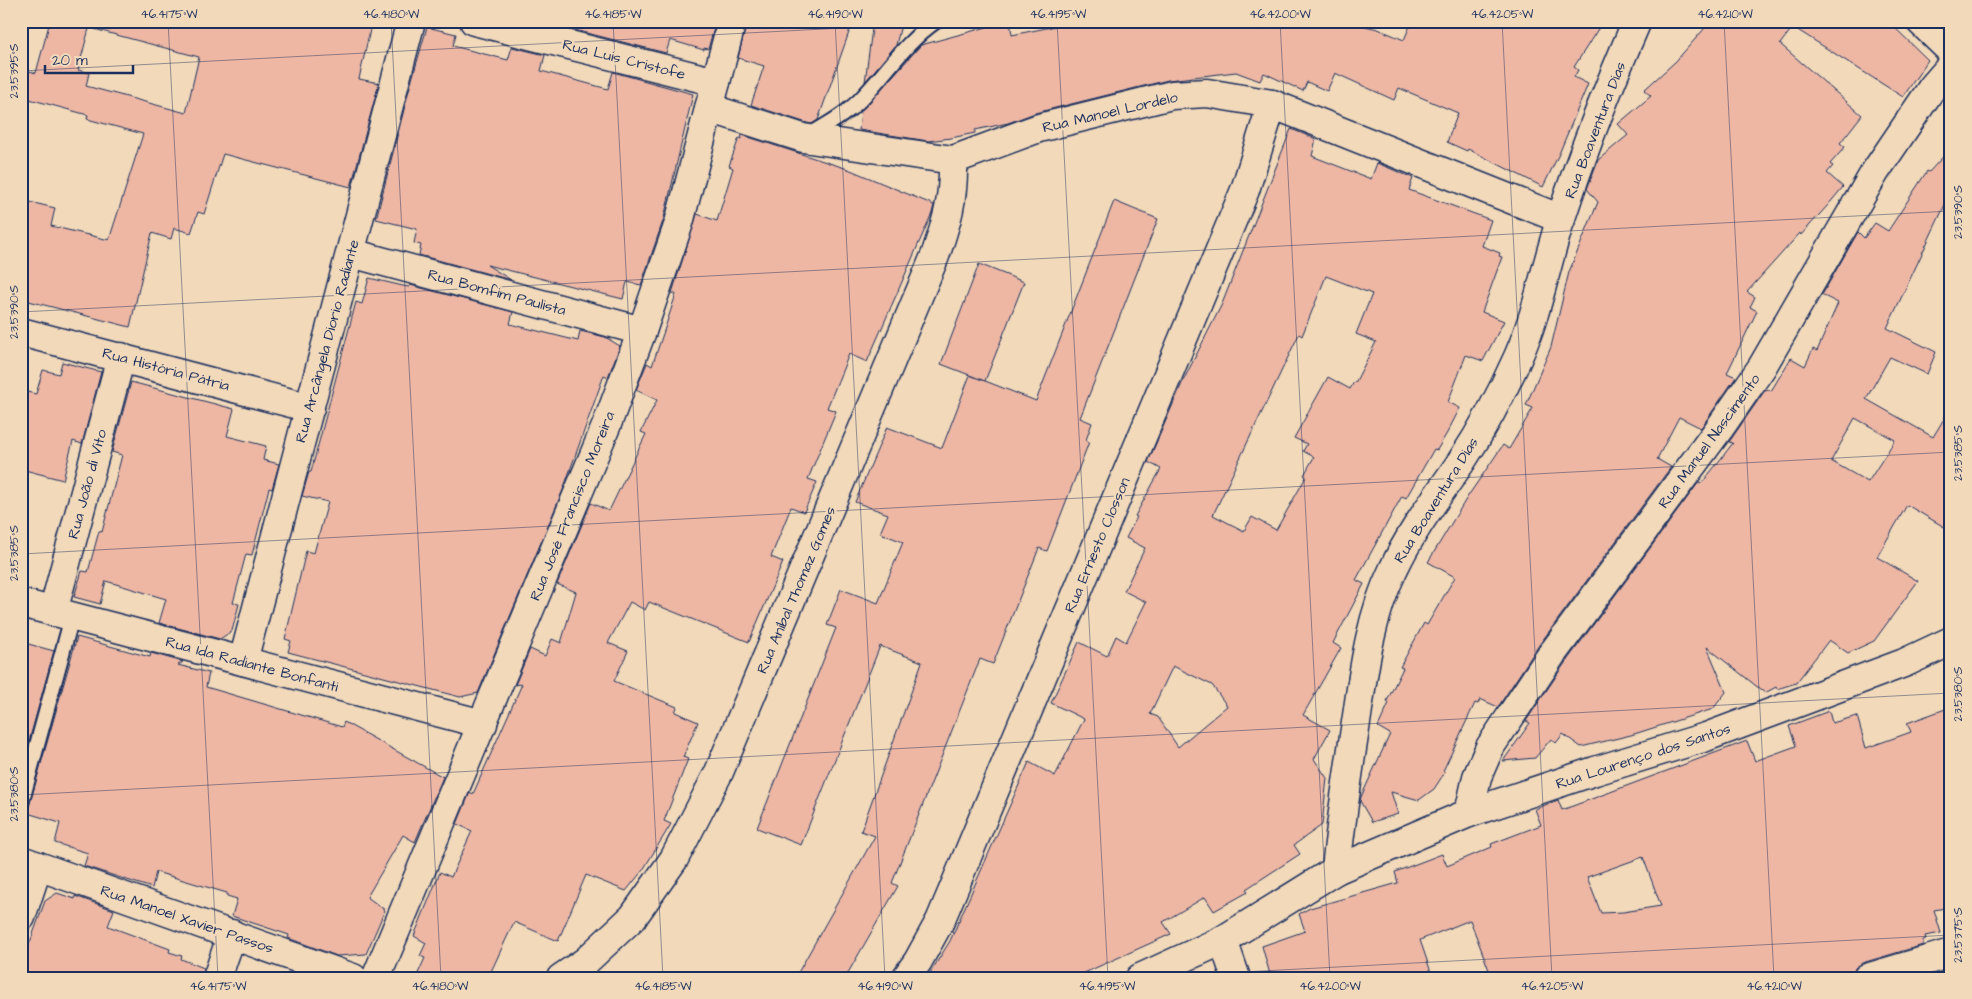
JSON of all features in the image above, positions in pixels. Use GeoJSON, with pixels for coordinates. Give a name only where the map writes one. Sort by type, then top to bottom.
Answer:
{"type":"FeatureCollection","features":[{"type":"Feature","properties":{"kind":"street","name":"Rua Arcângela Diorio Radiante"},"geometry":{"type":"LineString","coordinates":[[243,661],[411,21]]}},
{"type":"Feature","properties":{"kind":"street","name":"Rua Luis Cristofe"},"geometry":{"type":"LineString","coordinates":[[474,21],[515,26],[712,95]]}},
{"type":"Feature","properties":{"kind":"street","name":"Rua José Francisco Moreira"},"geometry":{"type":"LineString","coordinates":[[376,978],[607,424],[642,332],[679,223],[732,21]]}},
{"type":"Feature","properties":{"kind":"street","name":"Rua Boaventura Dias"},"geometry":{"type":"LineString","coordinates":[[1336,870],[1342,807],[1365,660],[1376,615],[1392,571],[1424,514],[1462,460],[1485,421],[1518,356],[1533,318],[1561,219],[1590,139],[1637,21]]}},
{"type":"Feature","properties":{"kind":"street"},"geometry":{"type":"LineString","coordinates":[[1920,21],[1951,51]]}},
{"type":"Feature","properties":{"kind":"street","name":"Rua Manuel Nascimento"},"geometry":{"type":"LineString","coordinates":[[1469,813],[1477,777],[1490,747],[1552,654],[1757,375],[1875,172],[1932,88],[1951,66]]}},
{"type":"Feature","properties":{"kind":"street","name":"Rua Manoel Lordelo"},"geometry":{"type":"LineString","coordinates":[[712,95],[803,138],[953,160],[1039,128],[1172,95],[1206,93],[1272,104],[1561,219]]}},
{"type":"Feature","properties":{"kind":"street","name":"Rua Ernesto Closson"},"geometry":{"type":"LineString","coordinates":[[906,978],[918,961],[940,921],[1005,767],[1244,190],[1272,104]]}},
{"type":"Feature","properties":{"kind":"street","name":"Rua Aníbal Thomaz Gomes"},"geometry":{"type":"LineString","coordinates":[[561,978],[586,961],[633,917],[674,859],[719,772],[935,256],[949,218],[954,186],[953,160]]}},
{"type":"Feature","properties":{"kind":"street","name":"Rua Bomfim Paulista"},"geometry":{"type":"LineString","coordinates":[[351,253],[642,332]]}},
{"type":"Feature","properties":{"kind":"street","name":"Rua História Pátria"},"geometry":{"type":"LineString","coordinates":[[21,332],[310,408]]}},
{"type":"Feature","properties":{"kind":"street","name":"Rua João di Vito"},"geometry":{"type":"LineString","coordinates":[[62,614],[121,357]]}},
{"type":"Feature","properties":{"kind":"street","name":"Rua Ida Radiante Bonfanti"},"geometry":{"type":"LineString","coordinates":[[21,603],[482,724]]}},
{"type":"Feature","properties":{"kind":"street","name":"Rua Lourenço dos Santos"},"geometry":{"type":"LineString","coordinates":[[1336,870],[1469,813],[1595,771],[1706,737],[1904,663],[1951,641]]}},
{"type":"Feature","properties":{"kind":"street"},"geometry":{"type":"LineString","coordinates":[[21,917],[30,863]]}},
{"type":"Feature","properties":{"kind":"street","name":"Rua Manoel Xavier Passos"},"geometry":{"type":"LineString","coordinates":[[30,863],[353,978]]}},
{"type":"Feature","properties":{"kind":"street"},"geometry":{"type":"LineString","coordinates":[[1140,978],[1223,940],[1336,870]]}},
{"type":"Feature","properties":{"kind":"street"},"geometry":{"type":"LineString","coordinates":[[217,978],[232,934]]}},
{"type":"Feature","properties":{"kind":"street"},"geometry":{"type":"LineString","coordinates":[[1223,940],[1236,978]]}},
{"type":"Feature","properties":{"kind":"street"},"geometry":{"type":"LineString","coordinates":[[1867,978],[1951,953]]}},
{"type":"Feature","properties":{"kind":"lane"},"geometry":{"type":"LineString","coordinates":[[803,138],[836,120],[858,101],[918,33],[936,21]]}},
{"type":"Feature","properties":{"kind":"lane"},"geometry":{"type":"LineString","coordinates":[[21,804],[62,614]]}},
{"type":"Feature","properties":{"kind":"building"},"geometry":{"type":"Polygon","coordinates":[[[50,21],[91,21],[78,70],[89,73],[86,86],[186,113],[199,57],[94,29],[95,21],[372,21],[359,79],[379,83],[351,187],[223,154],[204,214],[198,212],[191,233],[174,228],[171,239],[152,233],[130,327],[21,299],[21,200],[55,208],[51,226],[109,240],[143,134],[87,119],[88,115],[22,97],[29,71],[36,73],[50,21]]]}},
{"type":"Feature","properties":{"kind":"building"},"geometry":{"type":"Polygon","coordinates":[[[568,21],[716,21],[708,49],[704,48],[704,50],[670,40],[666,53],[567,28],[568,21]]]}},
{"type":"Feature","properties":{"kind":"building"},"geometry":{"type":"Polygon","coordinates":[[[747,21],[853,21],[818,120],[812,124],[807,123],[751,105],[764,66],[738,58],[747,21]]]}},
{"type":"Feature","properties":{"kind":"building"},"geometry":{"type":"Polygon","coordinates":[[[873,21],[902,21],[896,45],[865,82],[873,21]]]}},
{"type":"Feature","properties":{"kind":"building"},"geometry":{"type":"Polygon","coordinates":[[[986,21],[1010,21],[1012,35],[1056,26],[1055,21],[1240,21],[1264,30],[1268,21],[1343,21],[1378,29],[1404,40],[1412,21],[1603,21],[1574,67],[1578,70],[1574,77],[1588,84],[1543,187],[1468,149],[1467,151],[1447,142],[1458,113],[1399,88],[1394,100],[1335,73],[1327,91],[1307,82],[1303,91],[1264,73],[1260,81],[1236,72],[1168,80],[1035,113],[1008,123],[975,130],[975,133],[928,141],[859,130],[861,111],[921,45],[987,27],[986,21]]]}},
{"type":"Feature","properties":{"kind":"building"},"geometry":{"type":"Polygon","coordinates":[[[1711,21],[1888,21],[1928,60],[1903,97],[1793,27],[1780,44],[1862,115],[1840,143],[1845,147],[1830,164],[1833,166],[1827,173],[1843,187],[1747,292],[1755,297],[1750,307],[1757,311],[1727,373],[1736,377],[1701,428],[1679,417],[1657,459],[1671,467],[1539,645],[1498,707],[1480,699],[1478,704],[1475,703],[1443,771],[1445,772],[1434,789],[1419,800],[1391,792],[1398,814],[1372,822],[1360,801],[1390,734],[1378,727],[1389,703],[1387,701],[1403,668],[1400,667],[1424,623],[1427,625],[1455,577],[1428,562],[1468,496],[1503,445],[1509,449],[1533,408],[1526,405],[1551,347],[1569,272],[1598,202],[1587,189],[1598,160],[1628,135],[1618,124],[1651,96],[1644,90],[1676,61],[1711,21]]]}},
{"type":"Feature","properties":{"kind":"building"},"geometry":{"type":"Polygon","coordinates":[[[427,27],[456,34],[453,46],[508,60],[512,47],[545,55],[541,71],[608,89],[613,72],[693,94],[664,218],[641,285],[627,282],[623,299],[487,265],[511,280],[419,255],[421,245],[414,243],[417,229],[376,219],[427,27]]]}},
{"type":"Feature","properties":{"kind":"building"},"geometry":{"type":"Polygon","coordinates":[[[1291,129],[1316,139],[1312,156],[1371,179],[1377,163],[1413,178],[1409,190],[1491,220],[1482,246],[1500,253],[1499,256],[1502,257],[1482,312],[1504,321],[1483,361],[1466,355],[1448,402],[1460,408],[1437,450],[1434,449],[1406,498],[1402,496],[1356,580],[1364,584],[1333,643],[1341,648],[1303,715],[1330,730],[1314,759],[1327,778],[1322,825],[1294,845],[1300,854],[1246,889],[1248,892],[1214,911],[1205,897],[1163,922],[1171,934],[1073,978],[927,978],[950,941],[1029,762],[1055,776],[1084,719],[1051,703],[1079,642],[1107,656],[1116,636],[1126,642],[1146,602],[1124,591],[1145,548],[1126,538],[1137,517],[1135,516],[1161,469],[1148,462],[1183,381],[1222,304],[1291,129]],[[1326,276],[1302,336],[1299,334],[1213,515],[1244,531],[1252,517],[1276,530],[1306,477],[1304,475],[1314,457],[1303,451],[1307,444],[1294,438],[1328,377],[1350,389],[1376,342],[1356,334],[1372,294],[1326,276]],[[1173,666],[1150,714],[1158,717],[1178,747],[1227,706],[1212,685],[1173,666]]]}},
{"type":"Feature","properties":{"kind":"building"},"geometry":{"type":"Polygon","coordinates":[[[742,135],[848,169],[934,205],[932,213],[867,362],[849,354],[827,408],[836,411],[808,479],[817,482],[804,512],[791,507],[771,557],[783,562],[749,642],[649,602],[645,610],[630,602],[608,643],[628,651],[614,681],[677,707],[675,712],[698,722],[683,757],[688,759],[664,821],[671,824],[643,870],[626,891],[586,875],[558,941],[514,922],[488,978],[416,978],[425,958],[420,956],[426,943],[414,936],[440,872],[451,877],[472,831],[457,824],[470,792],[473,794],[522,684],[515,685],[530,649],[545,656],[552,639],[561,643],[576,592],[557,584],[591,503],[609,511],[646,434],[641,432],[657,400],[636,390],[647,363],[652,366],[676,294],[672,293],[697,214],[717,221],[733,168],[729,166],[739,138],[741,139],[742,135]]]}},
{"type":"Feature","properties":{"kind":"building"},"geometry":{"type":"Polygon","coordinates":[[[1951,148],[1951,192],[1887,328],[1936,352],[1927,374],[1890,357],[1866,399],[1933,437],[1951,407],[1951,531],[1907,505],[1877,557],[1918,581],[1874,641],[1848,653],[1829,640],[1796,683],[1777,689],[1776,687],[1765,693],[1707,647],[1726,692],[1713,709],[1631,735],[1581,747],[1563,734],[1556,743],[1551,739],[1535,758],[1503,761],[1530,723],[1526,721],[1565,663],[1699,482],[1702,483],[1733,443],[1729,442],[1766,389],[1771,391],[1791,358],[1805,366],[1813,349],[1817,351],[1838,303],[1822,295],[1858,232],[1864,238],[1875,223],[1888,231],[1927,171],[1929,172],[1951,148]],[[1855,418],[1831,461],[1868,482],[1895,440],[1855,418]]]}},
{"type":"Feature","properties":{"kind":"building"},"geometry":{"type":"Polygon","coordinates":[[[1114,201],[1158,219],[1080,418],[1092,423],[1086,440],[1089,442],[1047,551],[1039,548],[993,664],[980,659],[892,883],[898,886],[845,978],[795,978],[875,836],[861,831],[922,662],[880,646],[801,845],[757,828],[836,628],[827,625],[841,589],[878,603],[903,542],[880,533],[888,514],[855,502],[887,427],[942,448],[970,375],[1036,401],[1114,201]]]}},
{"type":"Feature","properties":{"kind":"building"},"geometry":{"type":"Polygon","coordinates":[[[979,264],[1024,282],[985,381],[941,364],[979,264]]]}},
{"type":"Feature","properties":{"kind":"building"},"geometry":{"type":"Polygon","coordinates":[[[369,278],[403,286],[409,287],[410,285],[513,312],[510,324],[578,341],[580,331],[605,337],[620,346],[608,377],[604,375],[563,490],[478,693],[460,697],[288,652],[291,641],[285,639],[306,551],[314,553],[328,502],[302,496],[309,472],[311,472],[356,302],[362,304],[369,278]]]}},
{"type":"Feature","properties":{"kind":"building"},"geometry":{"type":"Polygon","coordinates":[[[62,362],[101,372],[82,444],[73,441],[63,480],[21,469],[21,413],[27,392],[36,394],[43,370],[59,374],[62,362]]]}},
{"type":"Feature","properties":{"kind":"building"},"geometry":{"type":"Polygon","coordinates":[[[131,382],[234,409],[227,436],[266,446],[263,460],[279,464],[272,489],[269,488],[252,555],[246,554],[233,603],[239,604],[232,631],[220,639],[159,623],[166,599],[106,581],[100,604],[74,597],[82,571],[88,572],[99,531],[102,532],[122,455],[112,452],[131,382]]]}},
{"type":"Feature","properties":{"kind":"building"},"geometry":{"type":"Polygon","coordinates":[[[77,637],[150,657],[151,653],[183,662],[178,665],[209,673],[206,687],[342,727],[344,722],[443,777],[415,842],[403,835],[367,897],[385,910],[366,954],[337,956],[288,938],[289,935],[232,916],[237,899],[227,896],[227,893],[156,872],[152,888],[84,866],[88,853],[55,843],[60,823],[24,812],[29,806],[77,637]]]}},
{"type":"Feature","properties":{"kind":"building"},"geometry":{"type":"Polygon","coordinates":[[[21,642],[54,651],[21,770],[21,642]]]}},
{"type":"Feature","properties":{"kind":"building"},"geometry":{"type":"Polygon","coordinates":[[[1951,707],[1951,907],[1934,910],[1941,933],[1925,936],[1926,939],[1923,940],[1923,945],[1862,963],[1855,968],[1852,978],[1492,978],[1470,920],[1420,940],[1433,978],[1271,978],[1262,946],[1305,931],[1299,914],[1310,908],[1398,883],[1395,872],[1442,854],[1447,866],[1492,847],[1491,844],[1541,825],[1535,809],[1558,800],[1562,810],[1747,741],[1755,761],[1796,746],[1789,726],[1829,711],[1832,723],[1857,716],[1866,748],[1911,732],[1907,723],[1951,707]],[[1643,857],[1587,877],[1601,913],[1623,912],[1661,906],[1643,857]]]}},
{"type":"Feature","properties":{"kind":"building"},"geometry":{"type":"Polygon","coordinates":[[[57,893],[75,899],[75,896],[114,910],[108,926],[170,949],[169,952],[182,956],[181,959],[204,968],[202,978],[39,978],[21,971],[45,901],[57,893]]]}}]}
